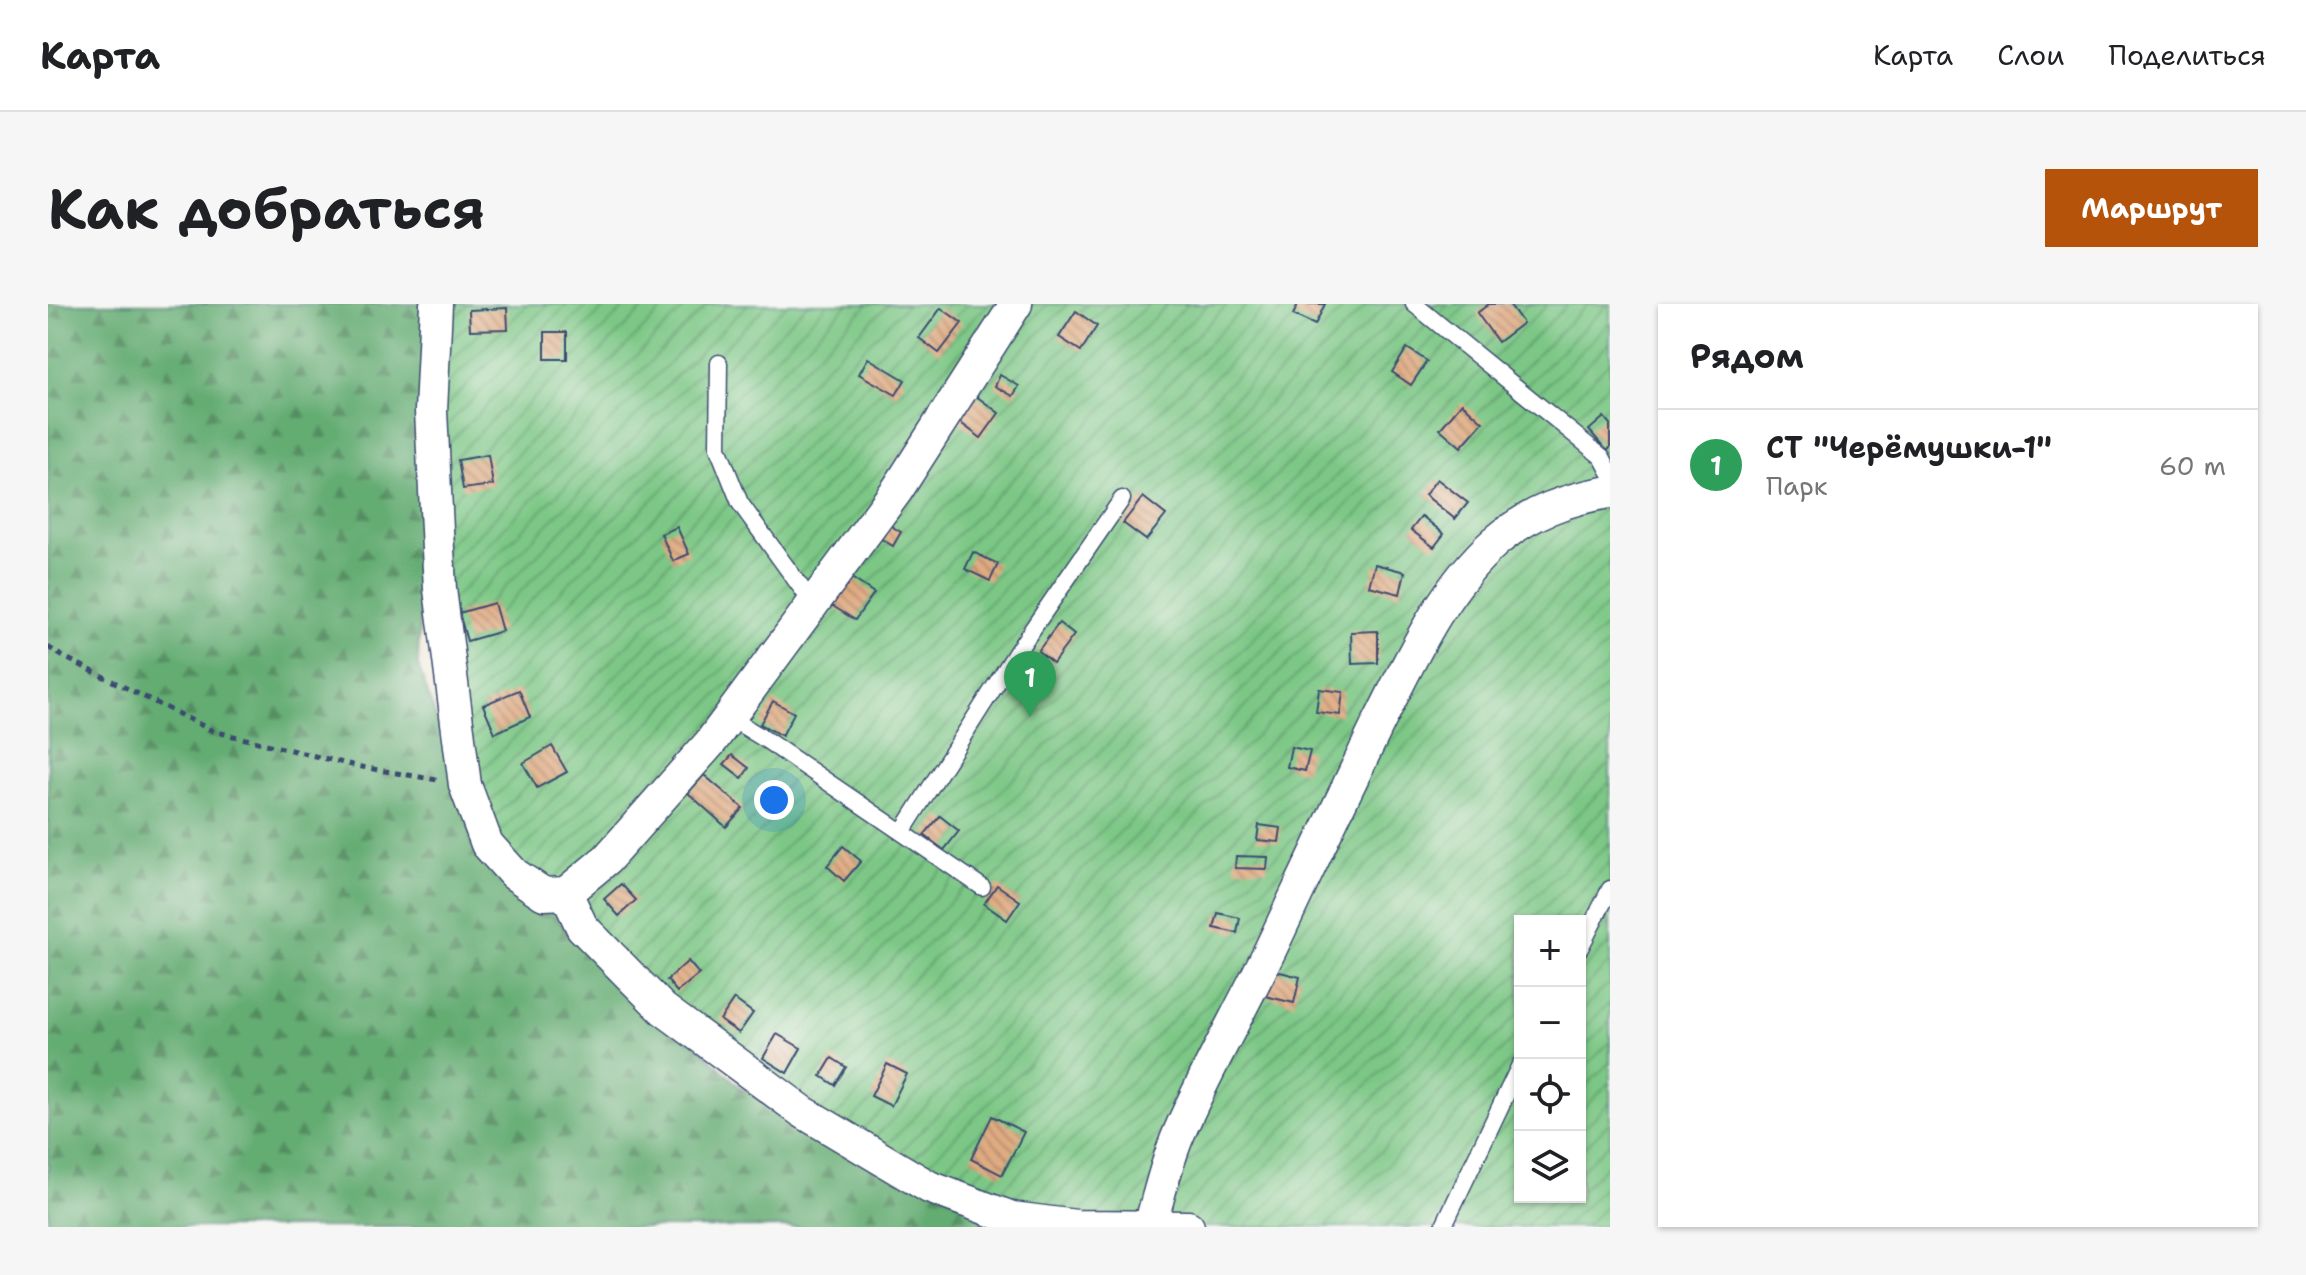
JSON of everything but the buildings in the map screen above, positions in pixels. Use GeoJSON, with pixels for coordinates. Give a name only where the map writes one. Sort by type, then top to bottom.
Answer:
{"type":"FeatureCollection","features":[{"type":"Feature","properties":{"kind":"street"},"geometry":{"type":"LineString","coordinates":[[436,304],[431,411],[440,589],[465,785],[487,844],[514,874],[544,894],[566,893],[607,859],[710,743],[897,490],[1016,304]]}},
{"type":"Feature","properties":{"kind":"street"},"geometry":{"type":"LineString","coordinates":[[1150,1226],[1177,1136],[1405,670],[1449,593],[1495,542],[1536,513],[1576,497],[1610,492]]}},
{"type":"Feature","properties":{"kind":"street"},"geometry":{"type":"LineString","coordinates":[[566,893],[582,927],[663,1009],[803,1112],[929,1187],[1012,1218],[1076,1226],[1188,1227]]}},
{"type":"Feature","properties":{"kind":"lane"},"geometry":{"type":"LineString","coordinates":[[1414,304],[1602,457],[1610,472]]}},
{"type":"Feature","properties":{"kind":"lane"},"geometry":{"type":"LineString","coordinates":[[719,363],[718,448],[740,503],[813,604]]}},
{"type":"Feature","properties":{"kind":"lane"},"geometry":{"type":"LineString","coordinates":[[902,832],[1016,653],[1122,499]]}},
{"type":"Feature","properties":{"kind":"lane"},"geometry":{"type":"LineString","coordinates":[[729,717],[982,887]]}},
{"type":"Feature","properties":{"kind":"lane"},"geometry":{"type":"LineString","coordinates":[[1586,936],[1610,889]]}},
{"type":"Feature","properties":{"kind":"lane"},"geometry":{"type":"LineString","coordinates":[[1443,1227],[1514,1078]]}},
{"type":"Feature","properties":{"kind":"path"},"geometry":{"type":"LineString","coordinates":[[48,647],[213,731],[356,766],[465,785]]}},
{"type":"Feature","properties":{"kind":"green space"},"geometry":{"type":"Polygon","coordinates":[[[48,304],[424,304],[425,469],[418,665],[474,829],[742,1089],[989,1200],[1114,1227],[55,1227],[48,1220],[48,304]]]}},
{"type":"Feature","properties":{"kind":"green space"},"geometry":{"type":"Polygon","coordinates":[[[423,304],[1610,304],[1610,1227],[999,1227],[657,1022],[564,927],[471,843],[423,304]]]}},
{"type":"Feature","properties":{"kind":"place","name":"СТ \"Черёмушки-1\""},"geometry":{"type":"Point","coordinates":[1030,717]}}]}
